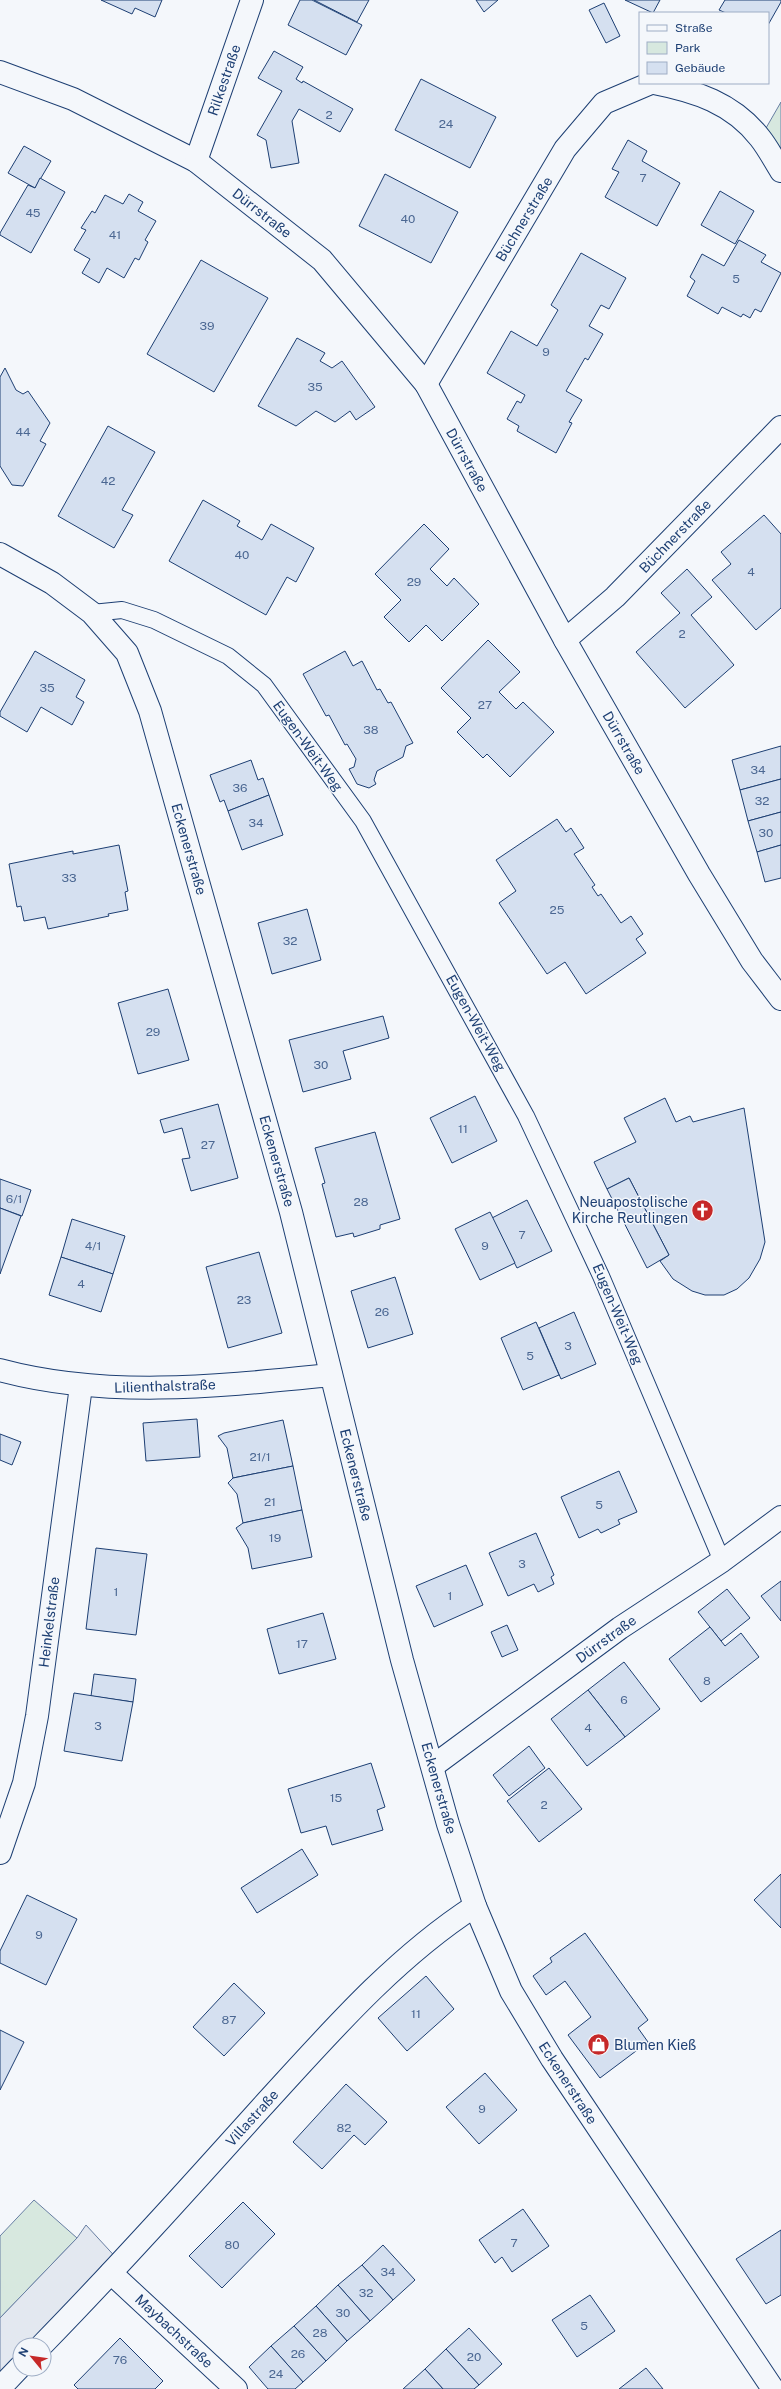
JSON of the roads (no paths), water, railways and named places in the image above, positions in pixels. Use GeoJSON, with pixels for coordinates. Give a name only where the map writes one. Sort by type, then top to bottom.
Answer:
{"type":"FeatureCollection","features":[{"type":"Feature","properties":{"kind":"street","name":"Rilkestraße"},"geometry":{"type":"LineString","coordinates":[[196,161],[252,0]]}},
{"type":"Feature","properties":{"kind":"street","name":"Dürrstraße"},"geometry":{"type":"LineString","coordinates":[[0,72],[73,99],[196,161],[322,260],[426,384],[565,640],[703,881],[752,962],[778,988]]}},
{"type":"Feature","properties":{"kind":"street","name":"Büchnerstraße"},"geometry":{"type":"LineString","coordinates":[[426,384],[565,149],[604,103],[649,84]]}},
{"type":"Feature","properties":{"kind":"street"},"geometry":{"type":"LineString","coordinates":[[659,84],[690,90],[730,109],[759,137],[781,171]]}},
{"type":"Feature","properties":{"kind":"street","name":"Büchnerstraße"},"geometry":{"type":"LineString","coordinates":[[565,640],[615,597],[781,427]]}},
{"type":"Feature","properties":{"kind":"street","name":"Eckenerstraße"},"geometry":{"type":"LineString","coordinates":[[0,554],[52,583],[92,613],[127,653],[150,711],[291,1212],[402,1660],[433,1766],[448,1824],[476,1906],[511,1991],[552,2059],[773,2389]]}},
{"type":"Feature","properties":{"kind":"street","name":"Lilienthalstraße"},"geometry":{"type":"LineString","coordinates":[[0,1370],[27,1378],[81,1386],[148,1388],[234,1384],[331,1375]]}},
{"type":"Feature","properties":{"kind":"street","name":"Heinkelstraße"},"geometry":{"type":"LineString","coordinates":[[0,1853],[24,1783],[37,1716],[81,1386]]}},
{"type":"Feature","properties":{"kind":"street","name":"Dürrstraße"},"geometry":{"type":"LineString","coordinates":[[433,1766],[620,1628],[722,1561],[781,1517]]}},
{"type":"Feature","properties":{"kind":"street","name":"Villastraße"},"geometry":{"type":"LineString","coordinates":[[50,2337],[111,2273],[290,2076],[381,1982],[424,1942],[476,1906]]}},
{"type":"Feature","properties":{"kind":"street","name":"Maybachstraße"},"geometry":{"type":"LineString","coordinates":[[111,2273],[236,2389]]}},
{"type":"Feature","properties":{"kind":"street"},"geometry":{"type":"LineString","coordinates":[[0,2388],[12,2375]]}},
{"type":"Feature","properties":{"kind":"lane","name":"Eugen-Weit-Weg"},"geometry":{"type":"LineString","coordinates":[[92,613],[122,610],[154,620],[228,656],[246,669],[264,685],[363,821],[526,1116],[602,1276],[722,1561]]}},
{"type":"Feature","properties":{"kind":"place","name":"Neuapostolische Kirche Reutlingen"},"geometry":{"type":"Point","coordinates":[703,1210]}},
{"type":"Feature","properties":{"kind":"place","name":"Blumen Kieß"},"geometry":{"type":"Point","coordinates":[599,2045]}}]}
